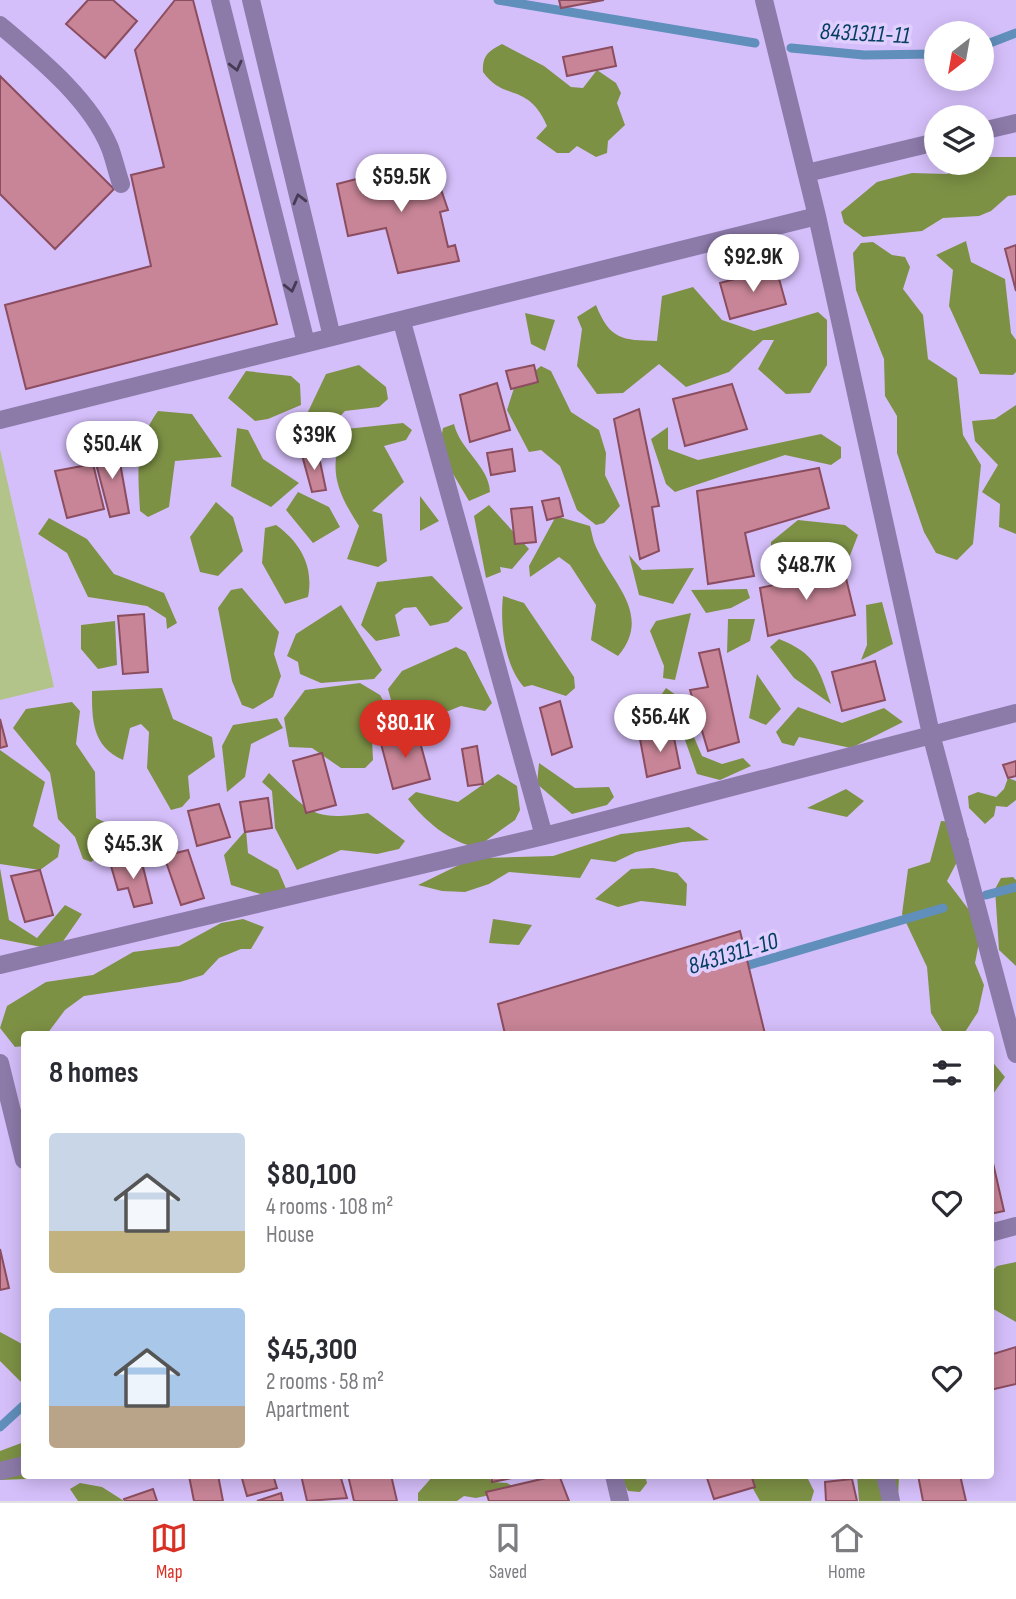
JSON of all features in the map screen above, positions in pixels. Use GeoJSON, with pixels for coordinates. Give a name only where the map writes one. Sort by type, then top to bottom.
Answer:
{"type":"FeatureCollection","features":[{"type":"Feature","properties":{"kind":"street"},"geometry":{"type":"LineString","coordinates":[[220,0],[306,343]]}},
{"type":"Feature","properties":{"kind":"street"},"geometry":{"type":"LineString","coordinates":[[251,0],[332,337]]}},
{"type":"Feature","properties":{"kind":"street"},"geometry":{"type":"LineString","coordinates":[[764,0],[817,216],[931,734],[1008,988],[1016,1054]]}},
{"type":"Feature","properties":{"kind":"street"},"geometry":{"type":"LineString","coordinates":[[0,25],[29,49],[91,115],[109,146],[121,184]]}},
{"type":"Feature","properties":{"kind":"street"},"geometry":{"type":"LineString","coordinates":[[994,128],[1016,122]]}},
{"type":"Feature","properties":{"kind":"street"},"geometry":{"type":"LineString","coordinates":[[807,173],[924,145]]}},
{"type":"Feature","properties":{"kind":"street"},"geometry":{"type":"LineString","coordinates":[[0,420],[306,343],[402,322],[817,216]]}},
{"type":"Feature","properties":{"kind":"street"},"geometry":{"type":"LineString","coordinates":[[402,322],[544,836]]}},
{"type":"Feature","properties":{"kind":"street"},"geometry":{"type":"LineString","coordinates":[[0,965],[544,836],[1016,713]]}},
{"type":"Feature","properties":{"kind":"street"},"geometry":{"type":"LineString","coordinates":[[0,1063],[21,1148]]}},
{"type":"Feature","properties":{"kind":"street"},"geometry":{"type":"LineString","coordinates":[[994,1232],[1016,1227]]}},
{"type":"Feature","properties":{"kind":"street"},"geometry":{"type":"LineString","coordinates":[[0,1471],[21,1466]]}},
{"type":"Feature","properties":{"kind":"street"},"geometry":{"type":"LineString","coordinates":[[615,1479],[620,1501]]}},
{"type":"Feature","properties":{"kind":"street"},"geometry":{"type":"LineString","coordinates":[[886,1479],[891,1501]]}},
{"type":"Feature","properties":{"kind":"green space"},"geometry":{"type":"Polygon","coordinates":[[[502,44],[544,66],[571,87],[583,88],[597,70],[616,83],[621,93],[617,103],[625,125],[608,141],[607,153],[596,157],[577,146],[569,153],[557,153],[536,138],[547,126],[540,112],[524,97],[499,87],[483,72],[487,55],[502,44]]]}},
{"type":"Feature","properties":{"kind":"green space"},"geometry":{"type":"Polygon","coordinates":[[[994,157],[1016,157],[1016,195],[1008,196],[991,211],[979,216],[943,218],[922,231],[863,237],[844,223],[841,212],[877,182],[912,173],[994,175],[994,157]]]}},
{"type":"Feature","properties":{"kind":"green space"},"geometry":{"type":"Polygon","coordinates":[[[966,241],[971,262],[1005,279],[1011,333],[1016,340],[1016,372],[1013,375],[980,374],[949,306],[953,270],[936,255],[966,241]]]}},
{"type":"Feature","properties":{"kind":"green space"},"geometry":{"type":"Polygon","coordinates":[[[873,242],[892,255],[905,257],[910,267],[903,289],[923,315],[928,359],[957,378],[963,435],[981,465],[973,544],[957,560],[936,553],[924,532],[897,453],[897,416],[885,396],[884,359],[856,290],[853,253],[861,243],[873,242]]]}},
{"type":"Feature","properties":{"kind":"green space"},"geometry":{"type":"Polygon","coordinates":[[[693,287],[722,320],[754,331],[818,312],[827,320],[827,365],[810,393],[786,394],[758,369],[774,340],[763,340],[729,372],[686,387],[659,364],[623,393],[597,394],[577,366],[582,329],[577,317],[596,305],[612,332],[635,340],[657,341],[662,296],[693,287]]]}},
{"type":"Feature","properties":{"kind":"green space"},"geometry":{"type":"Polygon","coordinates":[[[525,313],[555,320],[545,351],[531,344],[525,313]]]}},
{"type":"Feature","properties":{"kind":"green space"},"geometry":{"type":"Polygon","coordinates":[[[359,365],[386,387],[388,399],[379,407],[345,411],[314,444],[283,439],[306,416],[326,374],[359,365]]]}},
{"type":"Feature","properties":{"kind":"green space"},"geometry":{"type":"Polygon","coordinates":[[[541,366],[551,371],[571,412],[599,430],[606,453],[605,475],[620,506],[604,523],[596,525],[577,510],[560,466],[541,450],[529,452],[507,410],[514,388],[541,366]]]}},
{"type":"Feature","properties":{"kind":"green space"},"geometry":{"type":"Polygon","coordinates":[[[246,371],[291,376],[300,384],[301,405],[268,419],[255,421],[228,398],[246,371]]]}},
{"type":"Feature","properties":{"kind":"green space"},"geometry":{"type":"Polygon","coordinates":[[[1016,405],[1016,534],[999,527],[1000,504],[982,492],[998,465],[975,441],[972,421],[995,419],[1016,405]]]}},
{"type":"Feature","properties":{"kind":"green space"},"geometry":{"type":"Polygon","coordinates":[[[158,411],[192,414],[222,457],[175,461],[169,507],[148,517],[140,511],[139,459],[145,435],[158,411]]]}},
{"type":"Feature","properties":{"kind":"green space"},"geometry":{"type":"Polygon","coordinates":[[[403,423],[412,430],[406,440],[384,446],[404,482],[372,511],[382,514],[387,561],[378,567],[347,559],[359,526],[345,502],[337,479],[336,455],[340,443],[346,429],[403,423]]]}},
{"type":"Feature","properties":{"kind":"green space"},"geometry":{"type":"Polygon","coordinates":[[[454,424],[462,442],[485,474],[490,492],[469,501],[439,450],[443,428],[454,424]]]}},
{"type":"Feature","properties":{"kind":"green space"},"geometry":{"type":"Polygon","coordinates":[[[668,427],[668,449],[698,460],[821,434],[841,447],[841,458],[831,465],[785,455],[675,492],[666,484],[651,439],[668,427]]]}},
{"type":"Feature","properties":{"kind":"green space"},"geometry":{"type":"Polygon","coordinates":[[[237,428],[248,430],[263,459],[299,483],[271,507],[231,486],[237,428]]]}},
{"type":"Feature","properties":{"kind":"green space"},"geometry":{"type":"Polygon","coordinates":[[[0,449],[54,687],[0,700],[0,449]]]}},
{"type":"Feature","properties":{"kind":"green space"},"geometry":{"type":"Polygon","coordinates":[[[298,492],[329,507],[340,527],[313,543],[286,510],[298,492]]]}},
{"type":"Feature","properties":{"kind":"green space"},"geometry":{"type":"Polygon","coordinates":[[[420,496],[439,521],[420,531],[420,496]]]}},
{"type":"Feature","properties":{"kind":"green space"},"geometry":{"type":"Polygon","coordinates":[[[216,502],[233,517],[243,551],[218,576],[200,572],[190,537],[216,502]]]}},
{"type":"Feature","properties":{"kind":"green space"},"geometry":{"type":"Polygon","coordinates":[[[489,505],[529,549],[512,569],[500,567],[501,572],[486,578],[474,516],[489,505]]]}},
{"type":"Feature","properties":{"kind":"green space"},"geometry":{"type":"Polygon","coordinates":[[[556,516],[590,526],[596,547],[626,600],[632,627],[628,641],[618,656],[591,640],[596,605],[570,565],[559,557],[530,577],[529,566],[556,516]]]}},
{"type":"Feature","properties":{"kind":"green space"},"geometry":{"type":"Polygon","coordinates":[[[49,518],[87,539],[114,574],[164,593],[177,623],[167,629],[166,618],[147,606],[88,597],[67,553],[38,534],[49,518]]]}},
{"type":"Feature","properties":{"kind":"green space"},"geometry":{"type":"Polygon","coordinates":[[[798,520],[845,525],[858,535],[849,558],[834,554],[789,570],[771,554],[771,542],[798,520]]]}},
{"type":"Feature","properties":{"kind":"green space"},"geometry":{"type":"Polygon","coordinates":[[[276,525],[299,548],[309,576],[308,597],[285,604],[262,563],[265,528],[276,525]]]}},
{"type":"Feature","properties":{"kind":"green space"},"geometry":{"type":"Polygon","coordinates":[[[629,555],[642,570],[694,568],[673,604],[639,595],[629,555]]]}},
{"type":"Feature","properties":{"kind":"green space"},"geometry":{"type":"Polygon","coordinates":[[[432,576],[463,608],[448,622],[430,626],[416,607],[404,608],[395,615],[400,636],[376,641],[361,625],[377,582],[432,576]]]}},
{"type":"Feature","properties":{"kind":"green space"},"geometry":{"type":"Polygon","coordinates":[[[242,588],[279,632],[274,654],[281,676],[273,697],[253,709],[242,705],[232,681],[218,608],[231,590],[242,588]]]}},
{"type":"Feature","properties":{"kind":"green space"},"geometry":{"type":"Polygon","coordinates":[[[747,589],[750,598],[731,608],[706,613],[691,590],[747,589]]]}},
{"type":"Feature","properties":{"kind":"green space"},"geometry":{"type":"Polygon","coordinates":[[[503,596],[524,603],[574,677],[575,688],[566,696],[532,685],[524,687],[517,678],[505,644],[503,596]]]}},
{"type":"Feature","properties":{"kind":"green space"},"geometry":{"type":"Polygon","coordinates":[[[882,602],[893,644],[861,660],[867,645],[866,605],[882,602]]]}},
{"type":"Feature","properties":{"kind":"green space"},"geometry":{"type":"Polygon","coordinates":[[[341,605],[382,670],[374,679],[321,683],[300,674],[298,662],[287,656],[296,634],[341,605]]]}},
{"type":"Feature","properties":{"kind":"green space"},"geometry":{"type":"Polygon","coordinates":[[[691,613],[675,680],[663,678],[664,666],[650,631],[656,621],[691,613]]]}},
{"type":"Feature","properties":{"kind":"green space"},"geometry":{"type":"Polygon","coordinates":[[[728,619],[755,619],[750,641],[727,653],[728,619]]]}},
{"type":"Feature","properties":{"kind":"green space"},"geometry":{"type":"Polygon","coordinates":[[[115,621],[117,665],[98,669],[81,649],[81,625],[115,621]]]}},
{"type":"Feature","properties":{"kind":"green space"},"geometry":{"type":"Polygon","coordinates":[[[779,639],[801,650],[814,663],[831,704],[794,678],[770,647],[779,639]]]}},
{"type":"Feature","properties":{"kind":"green space"},"geometry":{"type":"Polygon","coordinates":[[[456,647],[466,652],[492,703],[485,711],[461,706],[418,723],[391,700],[388,689],[402,671],[456,647]]]}},
{"type":"Feature","properties":{"kind":"green space"},"geometry":{"type":"Polygon","coordinates":[[[757,674],[781,709],[766,725],[749,718],[757,674]]]}},
{"type":"Feature","properties":{"kind":"green space"},"geometry":{"type":"Polygon","coordinates":[[[360,683],[380,695],[391,714],[372,738],[373,760],[365,768],[341,768],[312,748],[289,747],[284,718],[305,690],[360,683]]]}},
{"type":"Feature","properties":{"kind":"green space"},"geometry":{"type":"Polygon","coordinates":[[[162,688],[173,719],[212,737],[215,757],[188,776],[190,798],[182,807],[171,810],[147,768],[149,732],[141,724],[130,728],[123,760],[100,740],[92,712],[92,691],[162,688]]]}},
{"type":"Feature","properties":{"kind":"green space"},"geometry":{"type":"Polygon","coordinates":[[[666,688],[676,695],[702,756],[722,764],[743,758],[751,766],[720,780],[697,774],[685,740],[657,701],[666,688]]]}},
{"type":"Feature","properties":{"kind":"green space"},"geometry":{"type":"Polygon","coordinates":[[[72,702],[80,711],[76,744],[95,772],[96,818],[117,828],[109,848],[91,862],[83,859],[75,837],[58,819],[50,773],[13,728],[26,709],[72,702]]]}},
{"type":"Feature","properties":{"kind":"green space"},"geometry":{"type":"Polygon","coordinates":[[[798,707],[842,723],[884,708],[903,722],[851,748],[799,737],[794,746],[782,743],[776,732],[798,707]]]}},
{"type":"Feature","properties":{"kind":"green space"},"geometry":{"type":"Polygon","coordinates":[[[277,718],[283,728],[251,744],[245,777],[227,792],[222,746],[233,725],[277,718]]]}},
{"type":"Feature","properties":{"kind":"green space"},"geometry":{"type":"Polygon","coordinates":[[[0,750],[45,782],[33,826],[60,845],[58,857],[40,870],[0,864],[0,750]]]}},
{"type":"Feature","properties":{"kind":"green space"},"geometry":{"type":"Polygon","coordinates":[[[539,763],[575,788],[609,787],[614,797],[607,805],[572,814],[537,784],[539,763]]]}},
{"type":"Feature","properties":{"kind":"green space"},"geometry":{"type":"Polygon","coordinates":[[[269,773],[312,811],[333,816],[368,813],[405,841],[399,849],[377,854],[341,850],[297,870],[275,828],[272,791],[262,782],[269,773]]]}},
{"type":"Feature","properties":{"kind":"green space"},"geometry":{"type":"Polygon","coordinates":[[[498,774],[517,786],[520,810],[515,820],[477,847],[448,836],[422,815],[408,799],[416,792],[458,802],[498,774]]]}},
{"type":"Feature","properties":{"kind":"green space"},"geometry":{"type":"Polygon","coordinates":[[[1008,778],[1016,781],[1016,800],[1007,807],[996,806],[994,816],[985,824],[969,808],[968,796],[978,792],[996,797],[1004,789],[1008,778]]]}},
{"type":"Feature","properties":{"kind":"green space"},"geometry":{"type":"Polygon","coordinates":[[[846,789],[864,801],[847,817],[807,808],[846,789]]]}},
{"type":"Feature","properties":{"kind":"green space"},"geometry":{"type":"Polygon","coordinates":[[[941,821],[953,822],[969,839],[947,881],[982,927],[975,963],[984,985],[978,1012],[966,1031],[942,1031],[931,1013],[927,967],[902,914],[908,869],[930,862],[941,821]]]}},
{"type":"Feature","properties":{"kind":"green space"},"geometry":{"type":"Polygon","coordinates":[[[689,827],[709,840],[682,842],[636,852],[615,862],[591,859],[580,878],[509,872],[489,884],[465,892],[442,891],[418,885],[461,864],[483,858],[553,856],[621,834],[689,827]]]}},
{"type":"Feature","properties":{"kind":"green space"},"geometry":{"type":"Polygon","coordinates":[[[246,830],[248,853],[278,870],[287,891],[280,900],[231,885],[224,855],[246,830]]]}},
{"type":"Feature","properties":{"kind":"green space"},"geometry":{"type":"Polygon","coordinates":[[[0,868],[9,920],[37,938],[65,905],[82,914],[57,950],[0,939],[0,868]]]}},
{"type":"Feature","properties":{"kind":"green space"},"geometry":{"type":"Polygon","coordinates":[[[653,868],[677,873],[687,884],[686,906],[641,901],[618,907],[595,899],[631,869],[653,868]]]}},
{"type":"Feature","properties":{"kind":"green space"},"geometry":{"type":"Polygon","coordinates":[[[1013,877],[1016,880],[1016,966],[999,950],[995,889],[1001,878],[1013,877]]]}},
{"type":"Feature","properties":{"kind":"green space"},"geometry":{"type":"Polygon","coordinates":[[[243,919],[264,927],[251,949],[241,949],[219,958],[203,975],[180,982],[84,996],[65,1010],[49,1031],[21,1031],[21,1046],[15,1047],[0,1028],[7,1006],[46,982],[93,975],[133,952],[179,946],[221,923],[243,919]]]}},
{"type":"Feature","properties":{"kind":"green space"},"geometry":{"type":"Polygon","coordinates":[[[493,919],[532,925],[519,945],[489,943],[493,919]]]}},
{"type":"Feature","properties":{"kind":"green space"},"geometry":{"type":"Polygon","coordinates":[[[994,1064],[1005,1077],[994,1093],[994,1064]]]}},
{"type":"Feature","properties":{"kind":"green space"},"geometry":{"type":"Polygon","coordinates":[[[1016,1262],[1016,1322],[994,1309],[994,1269],[1016,1262]]]}},
{"type":"Feature","properties":{"kind":"green space"},"geometry":{"type":"Polygon","coordinates":[[[0,1332],[21,1343],[21,1382],[0,1361],[0,1332]]]}},
{"type":"Feature","properties":{"kind":"green space"},"geometry":{"type":"Polygon","coordinates":[[[21,1443],[21,1479],[27,1479],[0,1480],[0,1451],[21,1443]]]}},
{"type":"Feature","properties":{"kind":"green space"},"geometry":{"type":"Polygon","coordinates":[[[430,1479],[490,1479],[492,1482],[507,1483],[517,1489],[476,1498],[464,1496],[457,1501],[418,1501],[418,1493],[430,1479]]]}},
{"type":"Feature","properties":{"kind":"green space"},"geometry":{"type":"Polygon","coordinates":[[[622,1479],[646,1479],[647,1483],[640,1492],[628,1491],[622,1479]]]}},
{"type":"Feature","properties":{"kind":"green space"},"geometry":{"type":"Polygon","coordinates":[[[808,1479],[814,1491],[811,1501],[760,1501],[748,1480],[808,1479]]]}},
{"type":"Feature","properties":{"kind":"green space"},"geometry":{"type":"Polygon","coordinates":[[[857,1479],[899,1479],[898,1501],[859,1501],[857,1479]]]}},
{"type":"Feature","properties":{"kind":"green space"},"geometry":{"type":"Polygon","coordinates":[[[80,1483],[102,1487],[124,1501],[78,1501],[70,1489],[80,1483]]]}},
{"type":"Feature","properties":{"kind":"building"},"geometry":{"type":"Polygon","coordinates":[[[88,0],[113,0],[137,21],[105,58],[66,24],[88,0]]]}},
{"type":"Feature","properties":{"kind":"building"},"geometry":{"type":"Polygon","coordinates":[[[175,0],[193,0],[277,324],[26,389],[5,305],[151,266],[131,175],[164,167],[135,50],[175,0]]]}},
{"type":"Feature","properties":{"kind":"building"},"geometry":{"type":"Polygon","coordinates":[[[559,0],[604,0],[561,8],[559,0]]]}},
{"type":"Feature","properties":{"kind":"building"},"geometry":{"type":"Polygon","coordinates":[[[612,47],[616,66],[567,76],[563,57],[612,47]]]}},
{"type":"Feature","properties":{"kind":"building"},"geometry":{"type":"Polygon","coordinates":[[[0,76],[114,189],[55,249],[0,194],[0,76]]]}},
{"type":"Feature","properties":{"kind":"building"},"geometry":{"type":"Polygon","coordinates":[[[431,160],[448,210],[440,212],[448,247],[455,245],[459,261],[398,273],[386,228],[348,236],[337,184],[431,160]]]}},
{"type":"Feature","properties":{"kind":"building"},"geometry":{"type":"Polygon","coordinates":[[[1016,245],[1016,291],[1005,249],[1016,245]]]}},
{"type":"Feature","properties":{"kind":"building"},"geometry":{"type":"Polygon","coordinates":[[[776,268],[786,304],[730,319],[720,283],[776,268]]]}},
{"type":"Feature","properties":{"kind":"building"},"geometry":{"type":"Polygon","coordinates":[[[534,365],[538,382],[511,389],[506,371],[534,365]]]}},
{"type":"Feature","properties":{"kind":"building"},"geometry":{"type":"Polygon","coordinates":[[[497,383],[510,430],[470,442],[460,395],[497,383]]]}},
{"type":"Feature","properties":{"kind":"building"},"geometry":{"type":"Polygon","coordinates":[[[732,384],[747,429],[685,446],[673,399],[732,384]]]}},
{"type":"Feature","properties":{"kind":"building"},"geometry":{"type":"Polygon","coordinates":[[[639,409],[659,506],[652,507],[659,551],[640,559],[614,419],[639,409]]]}},
{"type":"Feature","properties":{"kind":"building"},"geometry":{"type":"Polygon","coordinates":[[[117,446],[129,513],[110,517],[93,452],[117,446]]]}},
{"type":"Feature","properties":{"kind":"building"},"geometry":{"type":"Polygon","coordinates":[[[512,449],[515,471],[491,475],[487,453],[512,449]]]}},
{"type":"Feature","properties":{"kind":"building"},"geometry":{"type":"Polygon","coordinates":[[[318,452],[326,490],[312,492],[302,455],[318,452]]]}},
{"type":"Feature","properties":{"kind":"building"},"geometry":{"type":"Polygon","coordinates":[[[93,464],[104,509],[67,518],[55,471],[93,464]]]}},
{"type":"Feature","properties":{"kind":"building"},"geometry":{"type":"Polygon","coordinates":[[[819,468],[829,508],[745,533],[754,576],[708,584],[697,491],[819,468]]]}},
{"type":"Feature","properties":{"kind":"building"},"geometry":{"type":"Polygon","coordinates":[[[559,498],[563,516],[547,520],[542,501],[559,498]]]}},
{"type":"Feature","properties":{"kind":"building"},"geometry":{"type":"Polygon","coordinates":[[[532,507],[536,542],[515,544],[511,509],[532,507]]]}},
{"type":"Feature","properties":{"kind":"building"},"geometry":{"type":"Polygon","coordinates":[[[844,570],[855,615],[768,636],[760,588],[844,570]]]}},
{"type":"Feature","properties":{"kind":"building"},"geometry":{"type":"Polygon","coordinates":[[[144,614],[148,672],[123,674],[118,616],[144,614]]]}},
{"type":"Feature","properties":{"kind":"building"},"geometry":{"type":"Polygon","coordinates":[[[719,649],[739,742],[708,751],[690,690],[708,687],[699,653],[719,649]]]}},
{"type":"Feature","properties":{"kind":"building"},"geometry":{"type":"Polygon","coordinates":[[[875,661],[885,700],[842,711],[832,672],[875,661]]]}},
{"type":"Feature","properties":{"kind":"building"},"geometry":{"type":"Polygon","coordinates":[[[560,701],[572,747],[552,755],[540,708],[560,701]]]}},
{"type":"Feature","properties":{"kind":"building"},"geometry":{"type":"Polygon","coordinates":[[[0,719],[7,746],[0,748],[0,719]]]}},
{"type":"Feature","properties":{"kind":"building"},"geometry":{"type":"Polygon","coordinates":[[[417,731],[430,779],[393,789],[380,740],[417,731]]]}},
{"type":"Feature","properties":{"kind":"building"},"geometry":{"type":"Polygon","coordinates":[[[673,733],[680,768],[647,777],[640,739],[673,733]]]}},
{"type":"Feature","properties":{"kind":"building"},"geometry":{"type":"Polygon","coordinates":[[[477,746],[483,784],[468,786],[462,749],[477,746]]]}},
{"type":"Feature","properties":{"kind":"building"},"geometry":{"type":"Polygon","coordinates":[[[322,753],[336,805],[306,813],[293,761],[322,753]]]}},
{"type":"Feature","properties":{"kind":"building"},"geometry":{"type":"Polygon","coordinates":[[[1016,761],[1016,776],[1008,778],[1003,765],[1016,761]]]}},
{"type":"Feature","properties":{"kind":"building"},"geometry":{"type":"Polygon","coordinates":[[[268,798],[272,828],[245,832],[240,802],[268,798]]]}},
{"type":"Feature","properties":{"kind":"building"},"geometry":{"type":"Polygon","coordinates":[[[219,804],[230,837],[197,846],[188,811],[219,804]]]}},
{"type":"Feature","properties":{"kind":"building"},"geometry":{"type":"Polygon","coordinates":[[[188,850],[204,898],[181,905],[164,856],[188,850]]]}},
{"type":"Feature","properties":{"kind":"building"},"geometry":{"type":"Polygon","coordinates":[[[141,859],[152,903],[134,907],[128,888],[118,890],[111,866],[141,859]]]}},
{"type":"Feature","properties":{"kind":"building"},"geometry":{"type":"Polygon","coordinates":[[[40,870],[53,915],[25,922],[11,876],[40,870]]]}},
{"type":"Feature","properties":{"kind":"building"},"geometry":{"type":"Polygon","coordinates":[[[740,931],[764,1031],[504,1031],[498,1004],[740,931]]]}},
{"type":"Feature","properties":{"kind":"building"},"geometry":{"type":"Polygon","coordinates":[[[994,1167],[1004,1211],[994,1213],[994,1167]]]}},
{"type":"Feature","properties":{"kind":"building"},"geometry":{"type":"Polygon","coordinates":[[[0,1249],[9,1288],[0,1290],[0,1249]]]}},
{"type":"Feature","properties":{"kind":"building"},"geometry":{"type":"Polygon","coordinates":[[[1016,1347],[1016,1384],[994,1389],[994,1354],[1016,1347]]]}},
{"type":"Feature","properties":{"kind":"building"},"geometry":{"type":"Polygon","coordinates":[[[190,1479],[219,1479],[223,1501],[194,1501],[190,1479]]]}},
{"type":"Feature","properties":{"kind":"building"},"geometry":{"type":"Polygon","coordinates":[[[242,1479],[274,1479],[277,1488],[247,1496],[242,1479]]]}},
{"type":"Feature","properties":{"kind":"building"},"geometry":{"type":"Polygon","coordinates":[[[302,1479],[341,1479],[347,1498],[307,1501],[302,1479]]]}},
{"type":"Feature","properties":{"kind":"building"},"geometry":{"type":"Polygon","coordinates":[[[349,1479],[392,1479],[397,1501],[354,1501],[349,1479]]]}},
{"type":"Feature","properties":{"kind":"building"},"geometry":{"type":"Polygon","coordinates":[[[542,1479],[561,1479],[569,1501],[489,1501],[486,1492],[542,1479]]]}},
{"type":"Feature","properties":{"kind":"building"},"geometry":{"type":"Polygon","coordinates":[[[707,1479],[752,1479],[755,1487],[714,1499],[707,1479]]]}},
{"type":"Feature","properties":{"kind":"building"},"geometry":{"type":"Polygon","coordinates":[[[852,1479],[857,1501],[826,1501],[825,1482],[852,1479]]]}},
{"type":"Feature","properties":{"kind":"building"},"geometry":{"type":"Polygon","coordinates":[[[919,1479],[961,1479],[966,1501],[923,1501],[919,1479]]]}},
{"type":"Feature","properties":{"kind":"building"},"geometry":{"type":"Polygon","coordinates":[[[153,1489],[157,1501],[124,1499],[153,1489]]]}},
{"type":"Feature","properties":{"kind":"building"},"geometry":{"type":"Polygon","coordinates":[[[281,1493],[283,1501],[257,1501],[281,1493]]]}},
{"type":"Feature","properties":{"kind":"waterway","name":"8431311-11"},"geometry":{"type":"LineString","coordinates":[[498,0],[755,43]]}},
{"type":"Feature","properties":{"kind":"waterway","name":"8431311-11"},"geometry":{"type":"LineString","coordinates":[[994,41],[1016,33]]}},
{"type":"Feature","properties":{"kind":"waterway","name":"8431311-11"},"geometry":{"type":"LineString","coordinates":[[791,48],[864,55],[924,54]]}},
{"type":"Feature","properties":{"kind":"waterway","name":"8431311-10"},"geometry":{"type":"LineString","coordinates":[[986,895],[1016,887]]}},
{"type":"Feature","properties":{"kind":"waterway","name":"8431311-10"},"geometry":{"type":"LineString","coordinates":[[739,968],[943,908]]}},
{"type":"Feature","properties":{"kind":"waterway","name":"8431311-10"},"geometry":{"type":"LineString","coordinates":[[0,1427],[21,1408]]}}]}
